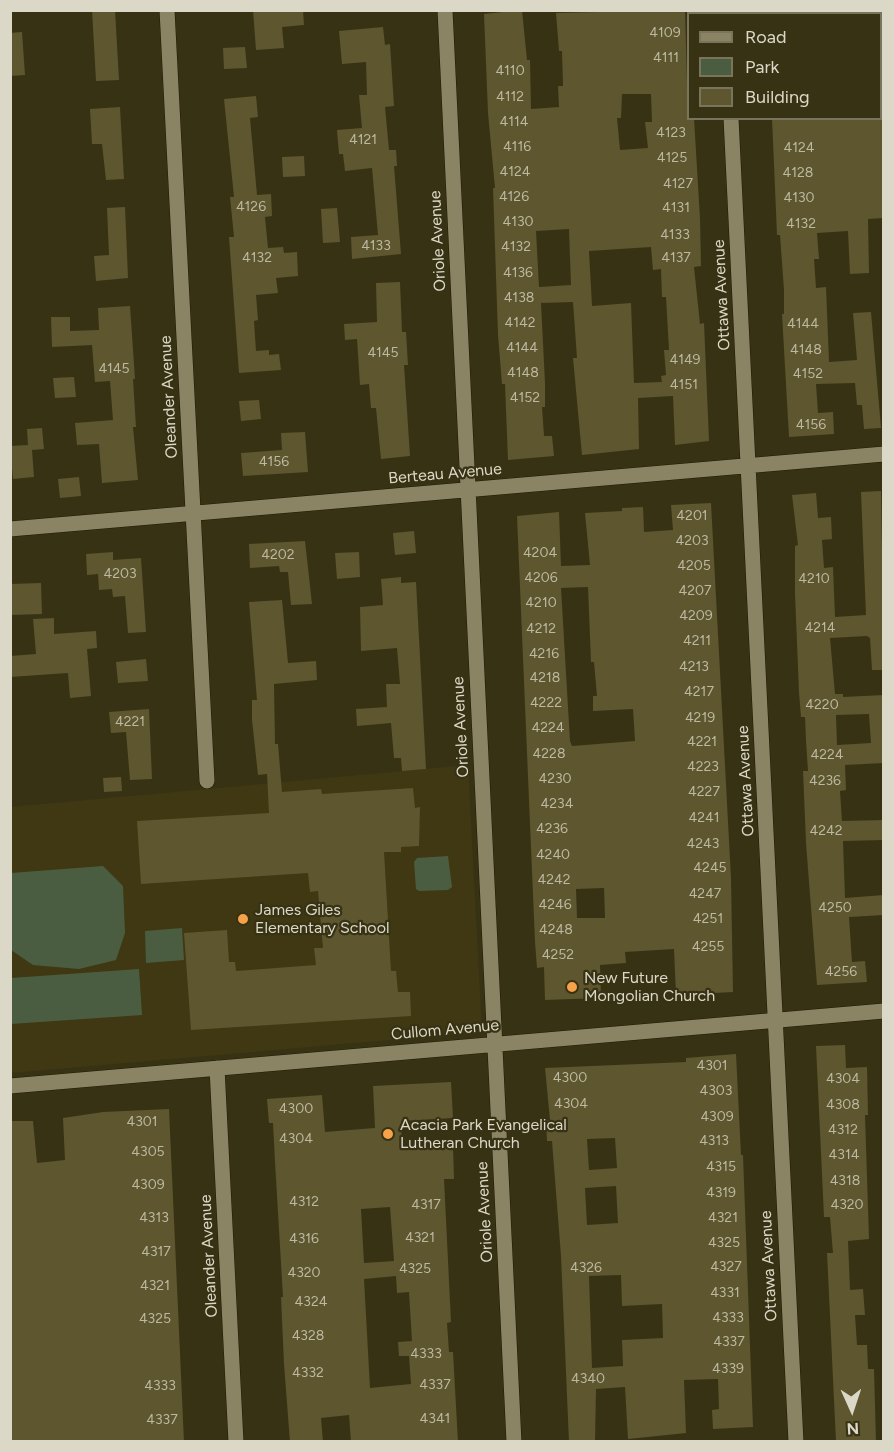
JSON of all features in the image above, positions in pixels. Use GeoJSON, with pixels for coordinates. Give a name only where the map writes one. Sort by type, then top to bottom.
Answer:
{"type":"FeatureCollection","features":[{"type":"Feature","properties":{"kind":"street","name":"Oleander Avenue"},"geometry":{"type":"LineString","coordinates":[[167,10],[207,781]]}},
{"type":"Feature","properties":{"kind":"street","name":"Oriole Avenue"},"geometry":{"type":"LineString","coordinates":[[445,10],[514,1442]]}},
{"type":"Feature","properties":{"kind":"street","name":"Ottawa Avenue"},"geometry":{"type":"LineString","coordinates":[[731,120],[796,1442]]}},
{"type":"Feature","properties":{"kind":"street","name":"Berteau Avenue"},"geometry":{"type":"LineString","coordinates":[[10,530],[884,454]]}},
{"type":"Feature","properties":{"kind":"street","name":"Cullom Avenue"},"geometry":{"type":"LineString","coordinates":[[10,1086],[884,1011]]}},
{"type":"Feature","properties":{"kind":"street","name":"Oleander Avenue"},"geometry":{"type":"LineString","coordinates":[[217,1068],[236,1442]]}},
{"type":"Feature","properties":{"kind":"shaded area","name":"James Giles Elementary School"},"geometry":{"type":"Polygon","coordinates":[[[468,765],[482,1032],[11,1073],[11,807],[468,765]]]}},
{"type":"Feature","properties":{"kind":"green space"},"geometry":{"type":"Polygon","coordinates":[[[448,856],[452,887],[448,890],[419,891],[416,889],[414,862],[417,858],[448,856]]]}},
{"type":"Feature","properties":{"kind":"green space"},"geometry":{"type":"Polygon","coordinates":[[[103,866],[123,886],[125,933],[116,960],[79,969],[33,965],[11,950],[11,873],[103,866]]]}},
{"type":"Feature","properties":{"kind":"green space"},"geometry":{"type":"Polygon","coordinates":[[[182,928],[184,960],[146,963],[145,931],[182,928]]]}},
{"type":"Feature","properties":{"kind":"green space"},"geometry":{"type":"Polygon","coordinates":[[[139,969],[142,1015],[11,1024],[11,978],[139,969]]]}},
{"type":"Feature","properties":{"kind":"building"},"geometry":{"type":"Polygon","coordinates":[[[92,10],[115,10],[119,80],[96,81],[92,10]]]}},
{"type":"Feature","properties":{"kind":"building"},"geometry":{"type":"Polygon","coordinates":[[[253,10],[303,10],[304,25],[282,27],[284,48],[256,50],[253,10]]]}},
{"type":"Feature","properties":{"kind":"building"},"geometry":{"type":"Polygon","coordinates":[[[522,10],[527,60],[530,60],[531,109],[559,107],[558,86],[563,86],[562,51],[559,51],[556,13],[685,10],[687,120],[694,120],[700,218],[701,266],[694,267],[700,324],[704,323],[709,441],[675,445],[673,396],[638,398],[639,449],[582,455],[573,358],[577,358],[573,302],[541,303],[545,383],[545,407],[542,407],[544,436],[552,436],[554,456],[508,460],[505,384],[502,384],[498,335],[493,188],[495,188],[488,113],[484,14],[522,10]],[[622,94],[621,118],[617,118],[620,150],[648,148],[645,122],[652,122],[651,94],[622,94]],[[569,229],[536,231],[539,287],[571,285],[569,229]],[[651,247],[589,251],[592,306],[631,303],[634,383],[662,382],[661,376],[666,375],[664,350],[669,350],[666,297],[662,297],[661,269],[653,270],[651,247]]]}},
{"type":"Feature","properties":{"kind":"building"},"geometry":{"type":"Polygon","coordinates":[[[383,27],[385,45],[390,44],[394,106],[385,107],[389,150],[396,150],[397,166],[394,166],[401,254],[352,259],[351,237],[378,235],[372,168],[345,171],[343,154],[339,154],[337,130],[362,128],[359,95],[367,95],[366,62],[342,64],[339,31],[383,27]]]}},
{"type":"Feature","properties":{"kind":"building"},"geometry":{"type":"Polygon","coordinates":[[[22,32],[25,75],[10,76],[10,33],[22,32]]]}},
{"type":"Feature","properties":{"kind":"building"},"geometry":{"type":"Polygon","coordinates":[[[245,47],[247,68],[224,69],[223,48],[245,47]]]}},
{"type":"Feature","properties":{"kind":"building"},"geometry":{"type":"Polygon","coordinates":[[[256,96],[258,117],[250,118],[257,195],[271,194],[272,216],[265,217],[268,248],[283,247],[284,253],[297,252],[298,276],[276,278],[278,293],[256,295],[258,320],[254,321],[256,351],[269,350],[269,355],[279,354],[281,370],[239,373],[229,237],[234,237],[230,197],[234,197],[224,99],[256,96]]]}},
{"type":"Feature","properties":{"kind":"building"},"geometry":{"type":"Polygon","coordinates":[[[120,107],[124,179],[106,180],[102,144],[92,144],[90,109],[120,107]]]}},
{"type":"Feature","properties":{"kind":"building"},"geometry":{"type":"Polygon","coordinates":[[[884,118],[884,218],[868,219],[869,273],[850,274],[848,231],[817,233],[819,259],[814,259],[816,288],[826,287],[829,362],[857,360],[853,313],[871,312],[881,428],[864,429],[862,405],[857,405],[855,383],[816,384],[818,413],[833,412],[834,434],[789,437],[782,314],[784,314],[784,290],[780,235],[777,235],[772,120],[882,120],[884,118]]]}},
{"type":"Feature","properties":{"kind":"building"},"geometry":{"type":"Polygon","coordinates":[[[304,156],[305,176],[283,177],[282,157],[304,156]]]}},
{"type":"Feature","properties":{"kind":"building"},"geometry":{"type":"Polygon","coordinates":[[[125,207],[128,278],[96,281],[94,256],[109,255],[107,208],[125,207]]]}},
{"type":"Feature","properties":{"kind":"building"},"geometry":{"type":"Polygon","coordinates":[[[337,208],[340,242],[323,243],[321,209],[337,208]]]}},
{"type":"Feature","properties":{"kind":"building"},"geometry":{"type":"Polygon","coordinates":[[[400,282],[402,332],[406,332],[408,365],[404,365],[410,456],[381,459],[376,408],[371,408],[369,384],[360,385],[357,339],[345,340],[344,324],[377,322],[376,283],[400,282]]]}},
{"type":"Feature","properties":{"kind":"building"},"geometry":{"type":"Polygon","coordinates":[[[130,306],[135,379],[133,379],[136,427],[133,427],[138,480],[102,483],[99,444],[77,445],[75,423],[113,420],[110,381],[95,382],[92,345],[52,347],[51,317],[70,317],[70,331],[99,330],[98,308],[130,306]]]}},
{"type":"Feature","properties":{"kind":"building"},"geometry":{"type":"Polygon","coordinates":[[[74,377],[76,397],[55,398],[53,378],[74,377]]]}},
{"type":"Feature","properties":{"kind":"building"},"geometry":{"type":"Polygon","coordinates":[[[259,400],[261,419],[241,421],[239,401],[259,400]]]}},
{"type":"Feature","properties":{"kind":"building"},"geometry":{"type":"Polygon","coordinates":[[[42,428],[44,449],[32,450],[34,477],[13,479],[10,446],[28,445],[27,429],[42,428]]]}},
{"type":"Feature","properties":{"kind":"building"},"geometry":{"type":"Polygon","coordinates":[[[305,432],[308,472],[243,476],[241,453],[282,450],[281,433],[305,432]]]}},
{"type":"Feature","properties":{"kind":"building"},"geometry":{"type":"Polygon","coordinates":[[[79,477],[81,496],[60,498],[58,479],[79,477]]]}},
{"type":"Feature","properties":{"kind":"building"},"geometry":{"type":"Polygon","coordinates":[[[881,491],[884,670],[872,670],[870,638],[867,636],[830,638],[835,694],[843,694],[843,697],[884,695],[884,763],[845,765],[846,790],[840,791],[842,821],[884,820],[884,840],[843,841],[845,898],[884,895],[884,915],[849,917],[852,962],[865,961],[867,982],[817,985],[806,843],[803,771],[808,771],[805,717],[801,717],[799,692],[795,594],[795,546],[798,545],[792,495],[816,493],[818,518],[831,517],[832,539],[822,540],[824,568],[833,567],[835,617],[866,615],[861,492],[881,491]],[[869,714],[836,715],[837,745],[871,743],[869,714]]]}},
{"type":"Feature","properties":{"kind":"building"},"geometry":{"type":"Polygon","coordinates":[[[711,503],[731,878],[733,992],[676,995],[674,949],[625,952],[626,963],[600,965],[601,998],[545,1000],[544,967],[537,968],[535,942],[517,516],[559,512],[561,566],[590,565],[585,513],[622,511],[622,508],[643,507],[644,532],[673,530],[671,505],[711,503]],[[588,587],[561,588],[570,741],[572,746],[635,741],[633,709],[593,711],[593,696],[597,696],[594,662],[591,662],[588,587]],[[604,888],[576,889],[577,918],[605,918],[604,888]]]}},
{"type":"Feature","properties":{"kind":"building"},"geometry":{"type":"Polygon","coordinates":[[[414,531],[416,553],[395,555],[393,533],[414,531]]]}},
{"type":"Feature","properties":{"kind":"building"},"geometry":{"type":"Polygon","coordinates":[[[305,541],[312,604],[291,605],[288,572],[280,572],[279,566],[250,568],[249,544],[305,541]]]}},
{"type":"Feature","properties":{"kind":"building"},"geometry":{"type":"Polygon","coordinates":[[[113,552],[113,560],[141,558],[146,632],[128,633],[125,596],[113,597],[112,589],[99,590],[98,574],[87,575],[86,554],[113,552]]]}},
{"type":"Feature","properties":{"kind":"building"},"geometry":{"type":"Polygon","coordinates":[[[359,552],[360,577],[337,579],[335,553],[359,552]]]}},
{"type":"Feature","properties":{"kind":"building"},"geometry":{"type":"Polygon","coordinates":[[[401,577],[401,583],[416,582],[426,769],[402,771],[401,758],[394,758],[391,723],[357,726],[356,709],[387,707],[386,684],[400,684],[397,648],[361,651],[360,607],[383,605],[381,579],[401,577]]]}},
{"type":"Feature","properties":{"kind":"building"},"geometry":{"type":"Polygon","coordinates":[[[41,583],[42,614],[10,615],[10,584],[41,583]]]}},
{"type":"Feature","properties":{"kind":"building"},"geometry":{"type":"Polygon","coordinates":[[[282,600],[288,663],[316,661],[317,680],[274,684],[275,744],[278,744],[282,792],[321,789],[322,794],[413,788],[415,808],[420,807],[419,846],[401,847],[401,852],[384,852],[391,971],[396,971],[398,992],[410,992],[411,1016],[191,1030],[184,933],[227,930],[229,962],[235,962],[236,971],[316,965],[314,948],[323,948],[318,891],[310,892],[308,873],[141,884],[137,821],[269,813],[267,774],[258,775],[252,720],[252,700],[257,700],[249,602],[282,600]]]}},
{"type":"Feature","properties":{"kind":"building"},"geometry":{"type":"Polygon","coordinates":[[[54,618],[54,634],[96,631],[97,648],[87,649],[91,696],[70,698],[68,673],[10,677],[10,656],[36,654],[33,619],[54,618]]]}},
{"type":"Feature","properties":{"kind":"building"},"geometry":{"type":"Polygon","coordinates":[[[146,659],[148,681],[118,683],[116,662],[146,659]]]}},
{"type":"Feature","properties":{"kind":"building"},"geometry":{"type":"Polygon","coordinates":[[[149,709],[152,779],[130,780],[126,732],[111,733],[109,712],[149,709]]]}},
{"type":"Feature","properties":{"kind":"building"},"geometry":{"type":"Polygon","coordinates":[[[121,777],[122,791],[104,792],[103,778],[121,777]]]}},
{"type":"Feature","properties":{"kind":"building"},"geometry":{"type":"Polygon","coordinates":[[[845,1045],[846,1068],[867,1067],[868,1115],[865,1115],[869,1239],[848,1241],[850,1290],[863,1289],[865,1315],[855,1315],[857,1345],[867,1345],[868,1369],[874,1369],[876,1442],[836,1442],[827,1253],[833,1253],[830,1217],[824,1217],[816,1046],[845,1045]]]}},
{"type":"Feature","properties":{"kind":"building"},"geometry":{"type":"Polygon","coordinates":[[[736,1054],[741,1155],[743,1155],[753,1427],[713,1429],[712,1410],[719,1409],[718,1379],[684,1380],[686,1433],[628,1439],[625,1387],[596,1389],[595,1442],[569,1442],[561,1256],[552,1141],[547,1141],[546,1120],[550,1120],[545,1068],[686,1062],[686,1058],[736,1054]],[[615,1138],[587,1139],[589,1170],[617,1168],[615,1138]],[[616,1186],[585,1188],[587,1225],[618,1223],[616,1186]],[[621,1275],[589,1276],[592,1368],[623,1366],[622,1340],[663,1338],[662,1304],[622,1306],[621,1275]]]}},
{"type":"Feature","properties":{"kind":"building"},"geometry":{"type":"Polygon","coordinates":[[[451,1082],[453,1118],[401,1121],[402,1149],[453,1146],[454,1179],[444,1179],[451,1322],[447,1323],[449,1352],[453,1352],[458,1442],[351,1442],[349,1415],[321,1418],[323,1442],[290,1442],[284,1364],[281,1297],[283,1297],[273,1123],[269,1123],[267,1099],[322,1095],[325,1132],[375,1128],[373,1086],[451,1082]],[[390,1207],[361,1209],[364,1263],[394,1261],[390,1207]],[[396,1276],[364,1279],[370,1388],[411,1384],[409,1356],[399,1356],[398,1342],[412,1341],[409,1292],[397,1293],[396,1276]]]}},
{"type":"Feature","properties":{"kind":"building"},"geometry":{"type":"Polygon","coordinates":[[[169,1109],[184,1442],[10,1442],[10,1121],[33,1121],[37,1163],[65,1160],[63,1118],[103,1112],[169,1109]]]}},
{"type":"Feature","properties":{"kind":"place","name":"James Giles Elementary School"},"geometry":{"type":"Point","coordinates":[243,919]}},
{"type":"Feature","properties":{"kind":"place","name":"New Future Mongolian Church"},"geometry":{"type":"Point","coordinates":[572,987]}},
{"type":"Feature","properties":{"kind":"place","name":"Acacia Park Evangelical Lutheran Church"},"geometry":{"type":"Point","coordinates":[388,1134]}}]}
